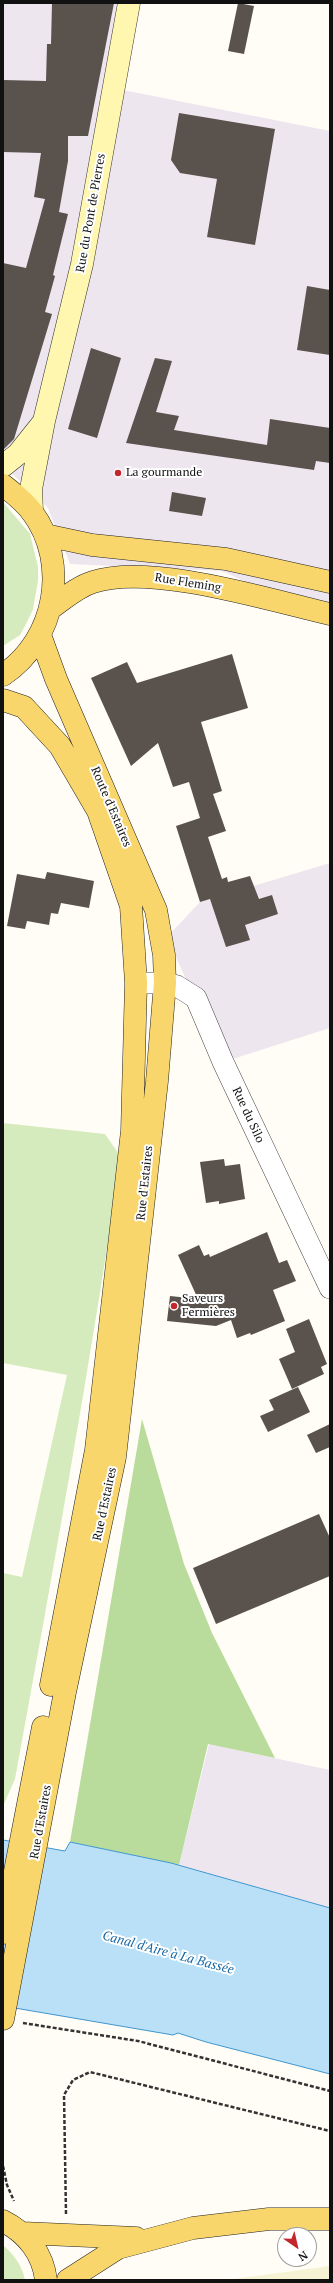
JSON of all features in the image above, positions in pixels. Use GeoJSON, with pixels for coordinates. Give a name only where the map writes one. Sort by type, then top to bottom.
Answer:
{"type":"FeatureCollection","features":[{"type":"Feature","properties":{"kind":"main road"},"geometry":{"type":"LineString","coordinates":[[3,484],[18,496],[32,512],[45,535],[52,558],[54,583],[51,608],[40,635],[28,653],[3,675]]}},
{"type":"Feature","properties":{"kind":"main road"},"geometry":{"type":"LineString","coordinates":[[45,535],[92,545],[226,559],[330,582]]}},
{"type":"Feature","properties":{"kind":"main road","name":"Rue Fleming"},"geometry":{"type":"LineString","coordinates":[[51,608],[70,594],[93,582],[146,577],[212,586],[330,614]]}},
{"type":"Feature","properties":{"kind":"main road","name":"Route d'Estaires"},"geometry":{"type":"LineString","coordinates":[[40,635],[56,679],[156,910],[164,955],[165,983]]}},
{"type":"Feature","properties":{"kind":"main road","name":"Route d'Estaires"},"geometry":{"type":"LineString","coordinates":[[3,700],[24,707],[60,746],[98,810],[131,906],[136,983],[132,1131],[96,1450],[29,1845]]}},
{"type":"Feature","properties":{"kind":"main road","name":"Rue d'Estaires"},"geometry":{"type":"LineString","coordinates":[[10,2021],[29,1845],[65,1692],[115,1457],[157,1081],[165,983]]}},
{"type":"Feature","properties":{"kind":"main road"},"geometry":{"type":"LineString","coordinates":[[3,1933],[29,1845]]}},
{"type":"Feature","properties":{"kind":"main road"},"geometry":{"type":"LineString","coordinates":[[9,2213],[34,2246],[42,2261],[46,2280]]}},
{"type":"Feature","properties":{"kind":"main road"},"geometry":{"type":"LineString","coordinates":[[68,2280],[118,2248],[193,2228],[254,2221],[330,2219]]}},
{"type":"Feature","properties":{"kind":"main road"},"geometry":{"type":"LineString","coordinates":[[22,2232],[110,2238],[152,2238]]}},
{"type":"Feature","properties":{"kind":"street","name":"Rue du Pont de Pierres"},"geometry":{"type":"LineString","coordinates":[[32,512],[31,489],[44,421],[82,264],[129,3]]}},
{"type":"Feature","properties":{"kind":"street","name":"Rue du Pont de Pierres"},"geometry":{"type":"LineString","coordinates":[[3,466],[18,454],[44,421]]}},
{"type":"Feature","properties":{"kind":"street","name":"Rue du Silo"},"geometry":{"type":"LineString","coordinates":[[136,983],[165,983],[176,986],[196,998],[223,1062],[330,1288]]}},
{"type":"Feature","properties":{"kind":"path"},"geometry":{"type":"LineString","coordinates":[[10,2021],[138,2041],[330,2091]]}},
{"type":"Feature","properties":{"kind":"path"},"geometry":{"type":"LineString","coordinates":[[66,2221],[64,2095],[73,2080],[90,2072],[330,2131]]}},
{"type":"Feature","properties":{"kind":"path"},"geometry":{"type":"LineString","coordinates":[[3,2166],[7,2185],[9,2213]]}},
{"type":"Feature","properties":{"kind":"shaded area"},"geometry":{"type":"Polygon","coordinates":[[[3,3],[129,3],[113,88],[330,131],[330,620],[222,571],[70,564],[48,508],[3,465],[3,3]]]}},
{"type":"Feature","properties":{"kind":"shaded area"},"geometry":{"type":"Polygon","coordinates":[[[330,863],[330,1028],[223,1062],[167,937],[200,902],[330,863]]]}},
{"type":"Feature","properties":{"kind":"shaded area"},"geometry":{"type":"Polygon","coordinates":[[[209,1744],[330,1770],[330,1908],[179,1865],[209,1744]]]}},
{"type":"Feature","properties":{"kind":"shaded area"},"geometry":{"type":"Polygon","coordinates":[[[330,2266],[330,2280],[226,2280],[330,2266]]]}},
{"type":"Feature","properties":{"kind":"green space"},"geometry":{"type":"Polygon","coordinates":[[[3,502],[30,534],[38,567],[38,581],[33,609],[20,635],[3,646],[3,502]]]}},
{"type":"Feature","properties":{"kind":"green space"},"geometry":{"type":"Polygon","coordinates":[[[3,1123],[105,1134],[121,1157],[84,1391],[15,1779],[3,1806],[3,1573],[22,1577],[67,1375],[3,1363],[3,1123]]]}},
{"type":"Feature","properties":{"kind":"green space"},"geometry":{"type":"Polygon","coordinates":[[[142,1419],[184,1564],[212,1633],[275,1758],[208,1744],[179,1865],[70,1842],[142,1419]]]}},
{"type":"Feature","properties":{"kind":"green space"},"geometry":{"type":"Polygon","coordinates":[[[3,2245],[17,2261],[25,2280],[3,2280],[3,2245]]]}},
{"type":"Feature","properties":{"kind":"water","name":"Canal d'Aire à La Bassée"},"geometry":{"type":"Polygon","coordinates":[[[3,1840],[65,1851],[70,1842],[171,1863],[330,1908],[330,2074],[206,2042],[178,2033],[173,2035],[3,2006],[3,1840]]]}},
{"type":"Feature","properties":{"kind":"building"},"geometry":{"type":"Polygon","coordinates":[[[52,3],[114,3],[88,136],[68,136],[68,161],[59,212],[68,214],[53,275],[55,276],[45,312],[52,314],[14,439],[3,450],[3,263],[26,268],[45,199],[34,197],[41,153],[3,152],[3,80],[46,81],[47,44],[51,44],[52,3]]]}},
{"type":"Feature","properties":{"kind":"building"},"geometry":{"type":"Polygon","coordinates":[[[238,3],[254,6],[244,54],[228,51],[238,3]]]}},
{"type":"Feature","properties":{"kind":"building"},"geometry":{"type":"Polygon","coordinates":[[[179,113],[275,129],[255,245],[207,237],[217,179],[180,173],[171,160],[179,113]]]}},
{"type":"Feature","properties":{"kind":"building"},"geometry":{"type":"Polygon","coordinates":[[[307,286],[330,290],[330,355],[297,350],[307,286]]]}},
{"type":"Feature","properties":{"kind":"building"},"geometry":{"type":"Polygon","coordinates":[[[91,348],[121,358],[97,438],[68,429],[91,348]]]}},
{"type":"Feature","properties":{"kind":"building"},"geometry":{"type":"Polygon","coordinates":[[[155,358],[172,361],[156,412],[179,416],[174,430],[267,445],[270,419],[330,428],[330,463],[316,461],[314,470],[126,443],[155,358]]]}},
{"type":"Feature","properties":{"kind":"building"},"geometry":{"type":"Polygon","coordinates":[[[172,492],[206,498],[202,516],[169,511],[172,492]]]}},
{"type":"Feature","properties":{"kind":"building"},"geometry":{"type":"Polygon","coordinates":[[[232,654],[248,708],[201,722],[222,791],[213,794],[226,831],[208,837],[222,879],[227,877],[228,882],[250,876],[259,899],[272,895],[278,914],[245,925],[250,940],[226,947],[210,899],[200,902],[176,826],[200,818],[189,782],[173,787],[158,743],[131,766],[91,678],[127,662],[137,683],[232,654]]]}},
{"type":"Feature","properties":{"kind":"building"},"geometry":{"type":"Polygon","coordinates":[[[47,872],[94,881],[89,908],[61,903],[58,914],[51,913],[49,925],[27,921],[25,929],[7,926],[17,874],[45,879],[47,872]]]}},
{"type":"Feature","properties":{"kind":"building"},"geometry":{"type":"Polygon","coordinates":[[[224,1159],[225,1166],[240,1164],[245,1199],[219,1204],[219,1201],[206,1203],[200,1162],[224,1159]]]}},
{"type":"Feature","properties":{"kind":"building"},"geometry":{"type":"Polygon","coordinates":[[[267,1232],[279,1263],[287,1260],[296,1281],[273,1290],[285,1321],[251,1335],[250,1333],[237,1338],[231,1320],[216,1326],[167,1321],[170,1296],[198,1299],[178,1255],[199,1245],[204,1256],[209,1254],[210,1257],[267,1232]]]}},
{"type":"Feature","properties":{"kind":"building"},"geometry":{"type":"Polygon","coordinates":[[[309,1319],[327,1364],[321,1367],[324,1374],[292,1389],[279,1359],[295,1352],[286,1329],[309,1319]]]}},
{"type":"Feature","properties":{"kind":"building"},"geometry":{"type":"Polygon","coordinates":[[[298,1387],[310,1412],[268,1432],[260,1416],[274,1410],[269,1400],[298,1387]]]}},
{"type":"Feature","properties":{"kind":"building"},"geometry":{"type":"Polygon","coordinates":[[[330,1424],[330,1447],[316,1453],[307,1435],[330,1424]]]}},
{"type":"Feature","properties":{"kind":"building"},"geometry":{"type":"Polygon","coordinates":[[[319,1514],[330,1538],[330,1576],[216,1624],[193,1568],[319,1514]]]}},
{"type":"Feature","properties":{"kind":"place","name":"La gourmande"},"geometry":{"type":"Point","coordinates":[118,473]}},
{"type":"Feature","properties":{"kind":"place","name":"Saveurs Fermières"},"geometry":{"type":"Point","coordinates":[174,1306]}}]}
